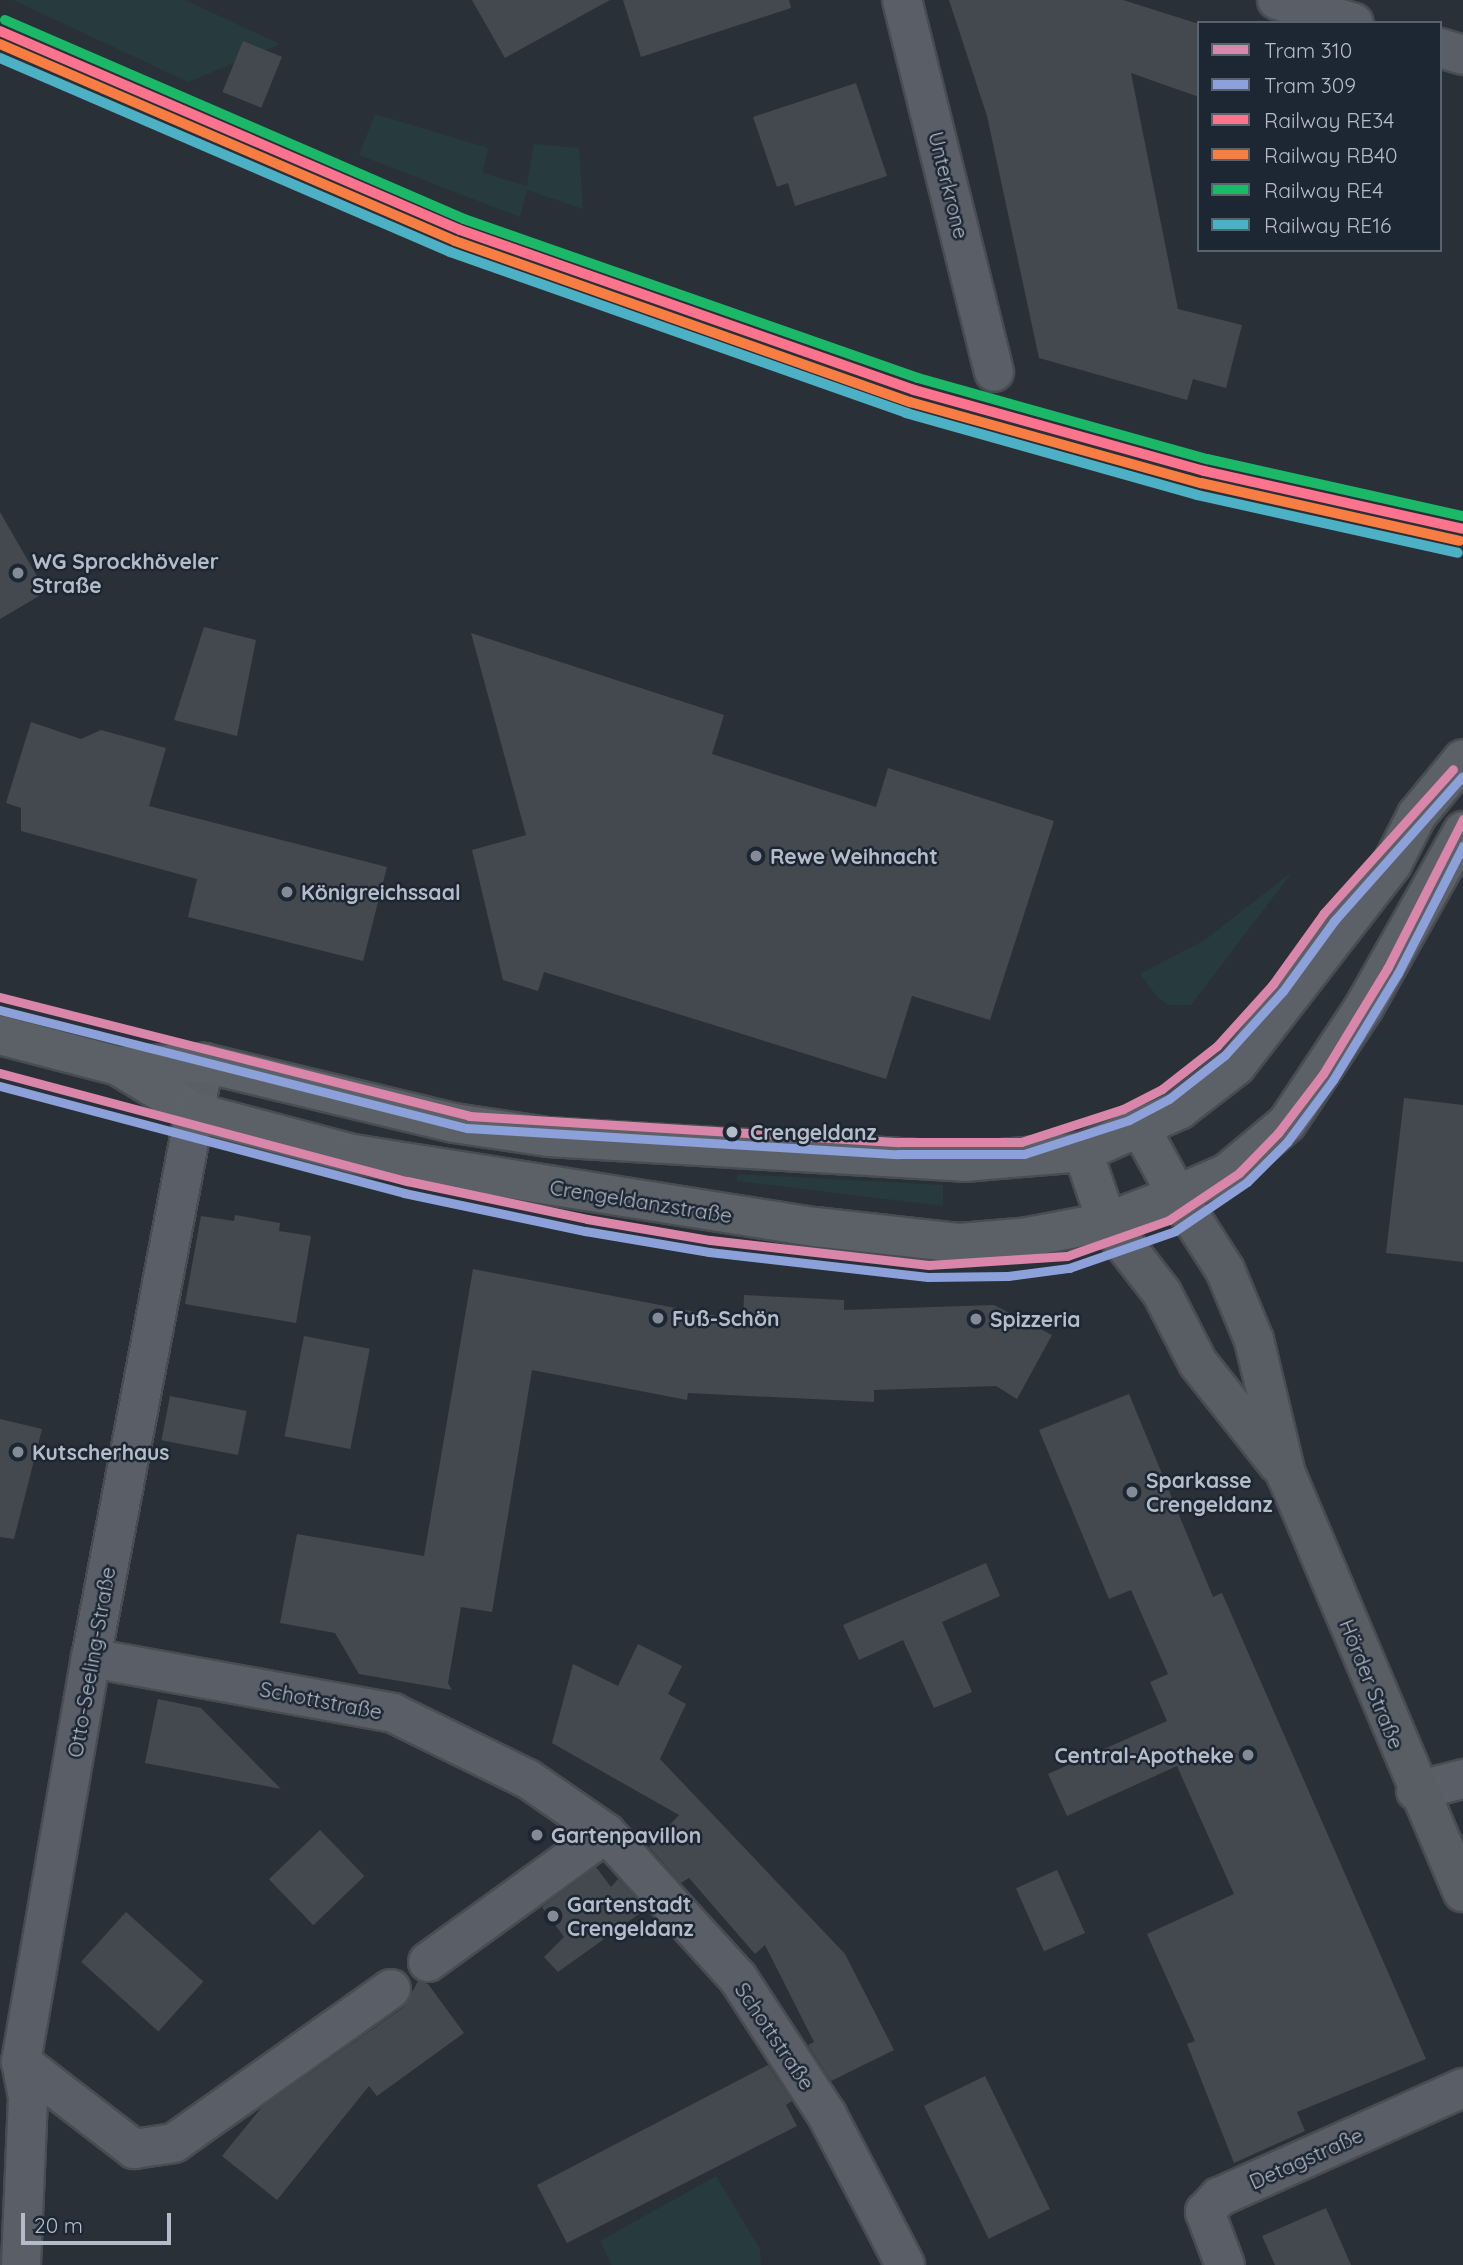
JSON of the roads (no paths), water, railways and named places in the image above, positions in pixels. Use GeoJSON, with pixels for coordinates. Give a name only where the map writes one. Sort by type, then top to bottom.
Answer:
{"type":"FeatureCollection","features":[{"type":"Feature","properties":{"kind":"main road","name":"Crengeldanzstraße"},"geometry":{"type":"LineString","coordinates":[[118,1066],[204,1063],[454,1123],[548,1137],[964,1163],[1083,1152],[1141,1129],[1209,1089],[1264,1036],[1392,864],[1417,815],[1463,759]]}},
{"type":"Feature","properties":{"kind":"main road","name":"Crengeldanzstraße"},"geometry":{"type":"LineString","coordinates":[[0,1035],[118,1066],[194,1112],[353,1154],[815,1227],[960,1243],[1107,1222],[1227,1173],[1287,1123],[1370,998],[1463,831]]}},
{"type":"Feature","properties":{"kind":"main road"},"geometry":{"type":"LineString","coordinates":[[1141,1129],[1177,1195]]}},
{"type":"Feature","properties":{"kind":"main road"},"geometry":{"type":"LineString","coordinates":[[1083,1152],[1107,1222]]}},
{"type":"Feature","properties":{"kind":"main road","name":"Hörder Straße"},"geometry":{"type":"LineString","coordinates":[[1177,1195],[1224,1270],[1254,1340],[1286,1474],[1416,1791],[1463,1892]]}},
{"type":"Feature","properties":{"kind":"main road","name":"Hörder Straße"},"geometry":{"type":"LineString","coordinates":[[1107,1222],[1161,1293],[1198,1363],[1286,1474]]}},
{"type":"Feature","properties":{"kind":"street","name":"Unterkrone"},"geometry":{"type":"LineString","coordinates":[[902,0],[994,372]]}},
{"type":"Feature","properties":{"kind":"street"},"geometry":{"type":"LineString","coordinates":[[1277,0],[1347,21]]}},
{"type":"Feature","properties":{"kind":"street"},"geometry":{"type":"LineString","coordinates":[[1442,49],[1463,55]]}},
{"type":"Feature","properties":{"kind":"street","name":"Otto-Seeling-Straße"},"geometry":{"type":"LineString","coordinates":[[20,2265],[28,2097],[21,2062],[91,1658],[204,1063]]}},
{"type":"Feature","properties":{"kind":"street","name":"Schottstraße"},"geometry":{"type":"LineString","coordinates":[[91,1658],[393,1713],[528,1779],[607,1833],[738,1978],[827,2115],[905,2265]]}},
{"type":"Feature","properties":{"kind":"street"},"geometry":{"type":"LineString","coordinates":[[1416,1791],[1463,1779]]}},
{"type":"Feature","properties":{"kind":"street"},"geometry":{"type":"LineString","coordinates":[[428,1962],[607,1833]]}},
{"type":"Feature","properties":{"kind":"street"},"geometry":{"type":"LineString","coordinates":[[21,2062],[134,2149],[174,2143],[391,1989]]}},
{"type":"Feature","properties":{"kind":"street","name":"Detagstraße"},"geometry":{"type":"LineString","coordinates":[[1225,2265],[1205,2212],[1219,2197],[1463,2088]]}},
{"type":"Feature","properties":{"kind":"tram line","name":"310"},"geometry":{"type":"LineString","coordinates":[[0,997],[469,1116],[899,1142],[1021,1142],[1123,1109],[1162,1089],[1217,1046],[1273,984],[1324,913],[1453,769]]}},
{"type":"Feature","properties":{"kind":"tram line","name":"309"},"geometry":{"type":"LineString","coordinates":[[0,1010],[467,1128],[898,1154],[1024,1154],[1129,1120],[1169,1099],[1225,1055],[1283,991],[1334,921],[1462,777]]}},
{"type":"Feature","properties":{"kind":"tram line","name":"310"},"geometry":{"type":"LineString","coordinates":[[0,1073],[407,1181],[587,1219],[710,1240],[929,1265],[1067,1256],[1169,1220],[1239,1173],[1278,1133],[1323,1074],[1388,967],[1463,819]]}},
{"type":"Feature","properties":{"kind":"tram line","name":"309"},"geometry":{"type":"LineString","coordinates":[[0,1086],[404,1193],[585,1231],[709,1252],[928,1277],[1008,1276],[1069,1268],[1175,1231],[1247,1182],[1287,1142],[1333,1080],[1398,973],[1463,846]]}},
{"type":"Feature","properties":{"kind":"rail line","name":"RE4"},"geometry":{"type":"LineString","coordinates":[[5,20],[464,219],[918,378],[1207,459],[1463,516]]}},
{"type":"Feature","properties":{"kind":"rail line","name":"RE34"},"geometry":{"type":"LineString","coordinates":[[0,31],[460,230],[914,390],[1204,471],[1463,529]]}},
{"type":"Feature","properties":{"kind":"rail line","name":"RB40"},"geometry":{"type":"LineString","coordinates":[[0,44],[455,241],[910,402],[1201,483],[1460,541]]}},
{"type":"Feature","properties":{"kind":"rail line","name":"RE16"},"geometry":{"type":"LineString","coordinates":[[0,58],[450,252],[906,413],[1197,495],[1458,553]]}},
{"type":"Feature","properties":{"kind":"place","name":"WG Sprockhöveler Straße"},"geometry":{"type":"Point","coordinates":[18,573]}},
{"type":"Feature","properties":{"kind":"place","name":"Rewe Weihnacht"},"geometry":{"type":"Point","coordinates":[756,856]}},
{"type":"Feature","properties":{"kind":"place","name":"Königreichssaal"},"geometry":{"type":"Point","coordinates":[287,892]}},
{"type":"Feature","properties":{"kind":"place","name":"Crengeldanz"},"geometry":{"type":"Point","coordinates":[732,1132]}},
{"type":"Feature","properties":{"kind":"place","name":"Fuß-Schön"},"geometry":{"type":"Point","coordinates":[658,1318]}},
{"type":"Feature","properties":{"kind":"place","name":"Spizzeria"},"geometry":{"type":"Point","coordinates":[976,1319]}},
{"type":"Feature","properties":{"kind":"place","name":"Kutscherhaus"},"geometry":{"type":"Point","coordinates":[18,1452]}},
{"type":"Feature","properties":{"kind":"place","name":"Sparkasse Crengeldanz"},"geometry":{"type":"Point","coordinates":[1132,1492]}},
{"type":"Feature","properties":{"kind":"place","name":"Central-Apotheke"},"geometry":{"type":"Point","coordinates":[1248,1755]}},
{"type":"Feature","properties":{"kind":"place","name":"Gartenpavillon"},"geometry":{"type":"Point","coordinates":[537,1835]}},
{"type":"Feature","properties":{"kind":"place","name":"Gartenstadt Crengeldanz"},"geometry":{"type":"Point","coordinates":[553,1916]}}]}
